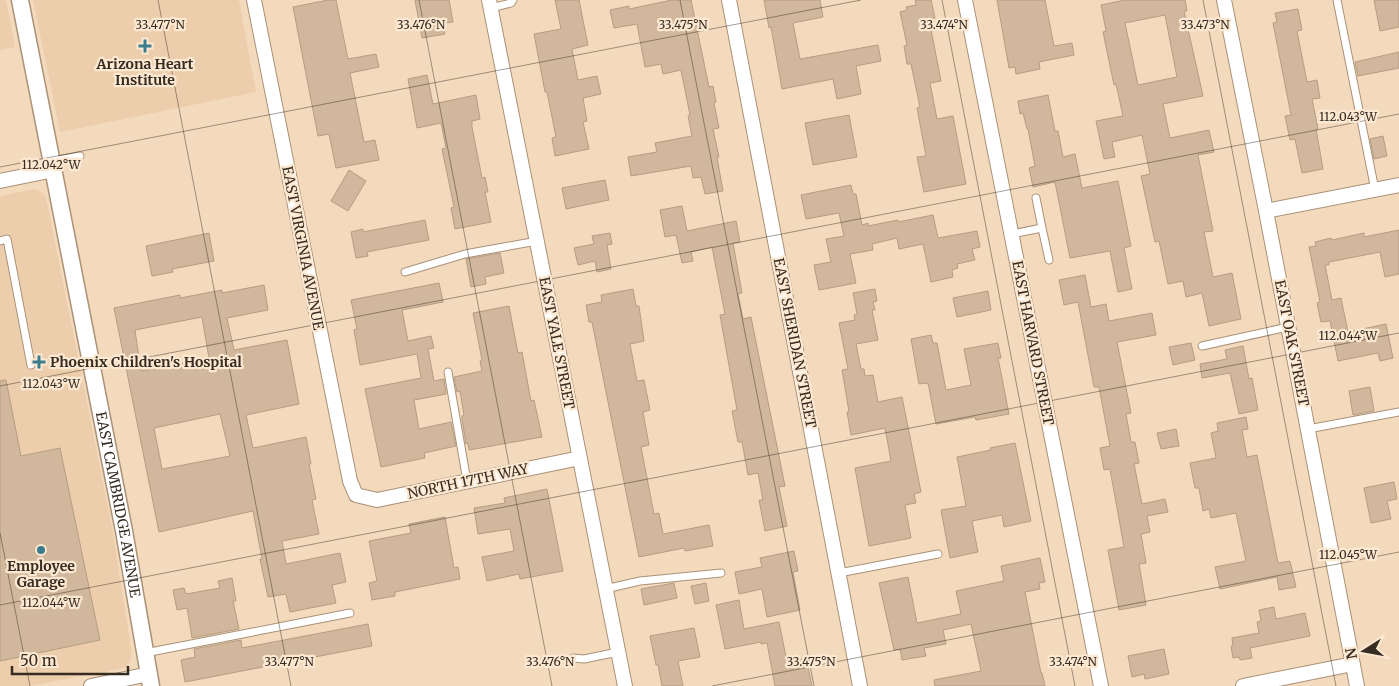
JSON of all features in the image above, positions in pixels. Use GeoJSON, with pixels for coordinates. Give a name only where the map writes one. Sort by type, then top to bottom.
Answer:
{"type":"FeatureCollection","features":[{"type":"Feature","properties":{"kind":"street","name":"EAST CAMBRIDGE AVENUE"},"geometry":{"type":"LineString","coordinates":[[20,0],[124,531],[150,680]]}},
{"type":"Feature","properties":{"kind":"street","name":"EAST VIRGINIA AVENUE"},"geometry":{"type":"LineString","coordinates":[[254,0],[350,481],[356,496]]}},
{"type":"Feature","properties":{"kind":"street","name":"EAST SHERIDAN STREET"},"geometry":{"type":"LineString","coordinates":[[729,0],[860,686]]}},
{"type":"Feature","properties":{"kind":"street","name":"EAST HARVARD STREET"},"geometry":{"type":"LineString","coordinates":[[965,0],[1101,686]]}},
{"type":"Feature","properties":{"kind":"street","name":"EAST OAK STREET"},"geometry":{"type":"LineString","coordinates":[[1224,0],[1358,686]]}},
{"type":"Feature","properties":{"kind":"street","name":"EAST YALE STREET"},"geometry":{"type":"LineString","coordinates":[[490,4],[625,686]]}},
{"type":"Feature","properties":{"kind":"street"},"geometry":{"type":"LineString","coordinates":[[0,181],[54,166]]}},
{"type":"Feature","properties":{"kind":"street"},"geometry":{"type":"LineString","coordinates":[[1266,211],[1399,185]]}},
{"type":"Feature","properties":{"kind":"street","name":"NORTH 17TH WAY"},"geometry":{"type":"LineString","coordinates":[[356,496],[377,500],[580,458]]}},
{"type":"Feature","properties":{"kind":"street"},"geometry":{"type":"LineString","coordinates":[[1243,686],[1353,664]]}},
{"type":"Feature","properties":{"kind":"street"},"geometry":{"type":"LineString","coordinates":[[91,686],[150,680]]}},
{"type":"Feature","properties":{"kind":"lane"},"geometry":{"type":"LineString","coordinates":[[490,4],[511,3],[513,0]]}},
{"type":"Feature","properties":{"kind":"lane"},"geometry":{"type":"LineString","coordinates":[[1337,0],[1375,190]]}},
{"type":"Feature","properties":{"kind":"lane"},"geometry":{"type":"LineString","coordinates":[[54,166],[80,156]]}},
{"type":"Feature","properties":{"kind":"lane"},"geometry":{"type":"LineString","coordinates":[[1036,198],[1049,260]]}},
{"type":"Feature","properties":{"kind":"lane"},"geometry":{"type":"LineString","coordinates":[[1012,234],[1042,228]]}},
{"type":"Feature","properties":{"kind":"lane"},"geometry":{"type":"LineString","coordinates":[[0,241],[7,240],[31,365]]}},
{"type":"Feature","properties":{"kind":"lane"},"geometry":{"type":"LineString","coordinates":[[405,272],[465,254],[536,241]]}},
{"type":"Feature","properties":{"kind":"lane"},"geometry":{"type":"LineString","coordinates":[[1202,346],[1288,327]]}},
{"type":"Feature","properties":{"kind":"lane"},"geometry":{"type":"LineString","coordinates":[[448,372],[468,482]]}},
{"type":"Feature","properties":{"kind":"lane"},"geometry":{"type":"LineString","coordinates":[[1308,429],[1399,412]]}},
{"type":"Feature","properties":{"kind":"lane"},"geometry":{"type":"LineString","coordinates":[[839,573],[938,554]]}},
{"type":"Feature","properties":{"kind":"lane"},"geometry":{"type":"LineString","coordinates":[[605,589],[640,581],[721,572]]}},
{"type":"Feature","properties":{"kind":"lane"},"geometry":{"type":"LineString","coordinates":[[145,653],[350,613]]}},
{"type":"Feature","properties":{"kind":"lane"},"geometry":{"type":"LineString","coordinates":[[572,658],[584,658],[618,652]]}},
{"type":"Feature","properties":{"kind":"shaded area"},"geometry":{"type":"Polygon","coordinates":[[[0,0],[6,0],[15,47],[0,50],[0,0]]]}},
{"type":"Feature","properties":{"kind":"shaded area","name":"Arizona Heart Institute"},"geometry":{"type":"Polygon","coordinates":[[[33,0],[239,0],[256,92],[60,132],[33,0]]]}},
{"type":"Feature","properties":{"kind":"shaded area","name":"Phoenix Children's Hospital"},"geometry":{"type":"Polygon","coordinates":[[[35,189],[42,192],[46,197],[112,527],[132,654],[127,667],[119,669],[30,686],[0,686],[0,196],[35,189]]]}},
{"type":"Feature","properties":{"kind":"building"},"geometry":{"type":"Polygon","coordinates":[[[336,0],[348,59],[376,54],[379,67],[350,73],[364,142],[375,140],[379,160],[336,168],[329,134],[318,136],[293,7],[336,0]]]}},
{"type":"Feature","properties":{"kind":"building"},"geometry":{"type":"Polygon","coordinates":[[[415,0],[449,0],[453,22],[443,23],[445,34],[422,38],[415,0]]]}},
{"type":"Feature","properties":{"kind":"building"},"geometry":{"type":"Polygon","coordinates":[[[555,0],[579,0],[588,45],[572,49],[578,80],[597,76],[601,94],[583,98],[587,121],[583,122],[589,149],[555,156],[552,138],[556,137],[534,34],[561,29],[555,0]]]}},
{"type":"Feature","properties":{"kind":"building"},"geometry":{"type":"Polygon","coordinates":[[[672,0],[691,0],[709,87],[713,86],[716,102],[714,103],[719,128],[713,129],[723,191],[705,194],[701,177],[693,178],[691,166],[631,176],[628,157],[657,152],[655,143],[692,136],[688,116],[690,115],[681,70],[663,74],[661,64],[645,67],[637,24],[614,28],[610,10],[629,6],[629,9],[672,0]]]}},
{"type":"Feature","properties":{"kind":"building"},"geometry":{"type":"Polygon","coordinates":[[[764,0],[820,0],[823,17],[793,23],[800,59],[878,45],[881,61],[856,66],[861,94],[837,99],[833,79],[782,89],[771,27],[769,28],[764,0]]]}},
{"type":"Feature","properties":{"kind":"building"},"geometry":{"type":"Polygon","coordinates":[[[915,0],[931,0],[935,18],[929,19],[941,81],[930,83],[937,119],[953,116],[966,184],[924,192],[917,157],[926,156],[917,108],[920,107],[911,64],[907,64],[904,46],[907,45],[900,12],[907,10],[906,7],[916,5],[915,0]]]}},
{"type":"Feature","properties":{"kind":"building"},"geometry":{"type":"Polygon","coordinates":[[[997,0],[1045,0],[1054,46],[1072,43],[1074,55],[1039,62],[1040,69],[1016,74],[1015,67],[1009,68],[997,0]]]}},
{"type":"Feature","properties":{"kind":"building"},"geometry":{"type":"Polygon","coordinates":[[[1125,0],[1185,0],[1187,11],[1184,11],[1203,96],[1163,104],[1170,138],[1209,130],[1214,152],[1198,155],[1213,231],[1204,232],[1213,277],[1232,273],[1241,319],[1209,326],[1202,293],[1186,297],[1183,281],[1168,284],[1159,241],[1155,242],[1141,176],[1150,174],[1142,135],[1112,142],[1115,157],[1104,159],[1096,121],[1123,116],[1116,84],[1114,85],[1103,32],[1106,31],[1101,5],[1125,0]],[[1165,15],[1125,23],[1138,85],[1177,77],[1165,15]]]}},
{"type":"Feature","properties":{"kind":"building"},"geometry":{"type":"Polygon","coordinates":[[[1374,0],[1399,0],[1399,27],[1380,31],[1374,0]]]}},
{"type":"Feature","properties":{"kind":"building"},"geometry":{"type":"Polygon","coordinates":[[[1298,9],[1302,30],[1297,31],[1307,82],[1317,80],[1320,98],[1312,99],[1323,169],[1302,173],[1295,139],[1290,140],[1285,116],[1291,115],[1273,23],[1277,22],[1275,13],[1298,9]]]}},
{"type":"Feature","properties":{"kind":"building"},"geometry":{"type":"Polygon","coordinates":[[[1399,52],[1399,68],[1358,76],[1355,62],[1399,52]]]}},
{"type":"Feature","properties":{"kind":"building"},"geometry":{"type":"Polygon","coordinates":[[[427,75],[433,104],[476,95],[480,119],[472,121],[472,127],[482,178],[485,177],[488,192],[485,192],[491,222],[455,229],[451,208],[454,207],[442,149],[446,148],[441,123],[417,128],[408,79],[427,75]]]}},
{"type":"Feature","properties":{"kind":"building"},"geometry":{"type":"Polygon","coordinates":[[[1048,95],[1055,131],[1058,131],[1063,157],[1075,154],[1082,188],[1118,181],[1131,246],[1124,248],[1132,289],[1118,292],[1110,251],[1070,258],[1055,182],[1033,187],[1029,168],[1035,166],[1028,129],[1023,113],[1020,114],[1018,101],[1048,95]]]}},
{"type":"Feature","properties":{"kind":"building"},"geometry":{"type":"Polygon","coordinates":[[[849,115],[857,157],[813,165],[805,123],[849,115]]]}},
{"type":"Feature","properties":{"kind":"building"},"geometry":{"type":"Polygon","coordinates":[[[1383,136],[1387,156],[1374,159],[1370,139],[1383,136]]]}},
{"type":"Feature","properties":{"kind":"building"},"geometry":{"type":"Polygon","coordinates":[[[349,170],[366,181],[348,211],[331,201],[349,170]]]}},
{"type":"Feature","properties":{"kind":"building"},"geometry":{"type":"Polygon","coordinates":[[[605,180],[609,200],[566,209],[562,188],[605,180]]]}},
{"type":"Feature","properties":{"kind":"building"},"geometry":{"type":"Polygon","coordinates":[[[851,185],[853,194],[856,194],[862,225],[868,223],[868,226],[898,220],[898,222],[933,215],[938,238],[977,231],[980,247],[972,249],[975,260],[957,264],[958,268],[952,270],[953,277],[931,282],[923,244],[899,249],[897,238],[872,244],[873,250],[850,254],[856,283],[819,290],[814,265],[831,262],[826,239],[844,236],[839,213],[806,219],[801,195],[851,185]]]}},
{"type":"Feature","properties":{"kind":"building"},"geometry":{"type":"Polygon","coordinates":[[[682,206],[687,231],[736,221],[740,242],[733,243],[742,293],[738,294],[743,319],[751,317],[785,486],[779,487],[787,526],[765,531],[759,500],[763,500],[758,473],[748,475],[742,442],[738,442],[732,411],[737,410],[720,315],[725,314],[712,247],[691,252],[693,261],[682,263],[676,235],[665,237],[660,210],[682,206]]]}},
{"type":"Feature","properties":{"kind":"building"},"geometry":{"type":"Polygon","coordinates":[[[425,220],[429,240],[367,252],[368,256],[356,258],[351,232],[363,229],[363,232],[425,220]]]}},
{"type":"Feature","properties":{"kind":"building"},"geometry":{"type":"Polygon","coordinates":[[[1399,230],[1399,274],[1385,277],[1380,252],[1329,262],[1329,265],[1325,265],[1332,300],[1341,298],[1348,332],[1386,324],[1393,358],[1380,361],[1378,353],[1338,361],[1330,321],[1321,322],[1317,303],[1320,302],[1309,247],[1316,246],[1315,242],[1331,238],[1332,240],[1364,233],[1364,237],[1399,230]]]}},
{"type":"Feature","properties":{"kind":"building"},"geometry":{"type":"Polygon","coordinates":[[[209,233],[214,261],[172,269],[173,272],[152,276],[146,246],[209,233]]]}},
{"type":"Feature","properties":{"kind":"building"},"geometry":{"type":"Polygon","coordinates":[[[610,233],[612,244],[607,245],[611,269],[597,272],[595,261],[578,265],[574,248],[594,244],[592,236],[610,233]]]}},
{"type":"Feature","properties":{"kind":"building"},"geometry":{"type":"Polygon","coordinates":[[[500,253],[504,273],[485,277],[486,284],[471,287],[466,259],[500,253]]]}},
{"type":"Feature","properties":{"kind":"building"},"geometry":{"type":"Polygon","coordinates":[[[1085,275],[1091,307],[1106,304],[1109,321],[1152,313],[1156,335],[1117,342],[1131,413],[1126,414],[1131,442],[1135,442],[1139,463],[1134,464],[1142,504],[1165,499],[1168,512],[1147,516],[1150,532],[1141,534],[1146,563],[1139,564],[1146,605],[1119,610],[1108,550],[1124,547],[1110,469],[1104,470],[1100,448],[1110,446],[1099,387],[1094,387],[1078,302],[1064,305],[1059,280],[1085,275]]]}},
{"type":"Feature","properties":{"kind":"building"},"geometry":{"type":"Polygon","coordinates":[[[439,283],[443,302],[402,310],[408,341],[431,336],[434,348],[428,349],[434,381],[444,379],[446,394],[414,400],[419,429],[451,422],[456,446],[424,453],[425,458],[381,467],[365,389],[421,378],[417,354],[360,365],[354,330],[357,329],[351,300],[439,283]]]}},
{"type":"Feature","properties":{"kind":"building"},"geometry":{"type":"Polygon","coordinates":[[[264,285],[268,310],[227,318],[234,350],[287,340],[299,404],[246,415],[253,448],[306,437],[316,499],[312,500],[319,534],[282,541],[286,564],[340,553],[346,582],[332,585],[336,603],[290,612],[286,594],[268,597],[253,511],[159,532],[114,308],[180,295],[180,298],[222,290],[222,293],[264,285]],[[202,317],[135,330],[141,371],[209,358],[202,317]],[[220,414],[154,428],[162,469],[230,456],[220,414]]]}},
{"type":"Feature","properties":{"kind":"building"},"geometry":{"type":"Polygon","coordinates":[[[633,289],[636,306],[639,306],[644,341],[630,344],[637,381],[644,380],[650,410],[643,412],[649,445],[641,447],[654,514],[659,513],[663,534],[709,525],[713,546],[685,551],[684,548],[639,557],[592,322],[589,322],[586,305],[602,302],[601,295],[633,289]]]}},
{"type":"Feature","properties":{"kind":"building"},"geometry":{"type":"Polygon","coordinates":[[[875,289],[877,301],[873,302],[875,310],[872,310],[878,340],[856,344],[861,369],[864,369],[865,376],[873,375],[878,402],[902,397],[921,492],[914,494],[916,503],[905,505],[911,538],[869,546],[855,468],[891,461],[885,428],[851,435],[842,370],[848,369],[839,323],[855,320],[854,315],[857,314],[853,293],[875,289]]]}},
{"type":"Feature","properties":{"kind":"building"},"geometry":{"type":"Polygon","coordinates":[[[988,291],[991,310],[957,317],[953,298],[988,291]]]}},
{"type":"Feature","properties":{"kind":"building"},"geometry":{"type":"Polygon","coordinates":[[[509,306],[518,353],[522,352],[531,401],[534,400],[542,437],[469,450],[468,443],[466,444],[462,419],[464,415],[460,391],[457,392],[454,377],[482,371],[480,361],[482,360],[473,313],[509,306]]]}},
{"type":"Feature","properties":{"kind":"building"},"geometry":{"type":"Polygon","coordinates":[[[931,335],[933,343],[937,343],[946,390],[971,385],[964,349],[998,343],[1001,358],[998,358],[1009,414],[976,420],[975,417],[936,424],[928,383],[919,384],[911,339],[931,335]]]}},
{"type":"Feature","properties":{"kind":"building"},"geometry":{"type":"Polygon","coordinates":[[[1191,343],[1195,360],[1173,365],[1169,347],[1191,343]]]}},
{"type":"Feature","properties":{"kind":"building"},"geometry":{"type":"Polygon","coordinates":[[[1243,346],[1249,379],[1252,378],[1258,410],[1239,414],[1230,373],[1202,378],[1200,364],[1227,359],[1225,350],[1243,346]]]}},
{"type":"Feature","properties":{"kind":"building","name":"Employee Garage"},"geometry":{"type":"Polygon","coordinates":[[[6,380],[21,456],[60,448],[100,640],[0,661],[0,381],[6,380]]]}},
{"type":"Feature","properties":{"kind":"building"},"geometry":{"type":"Polygon","coordinates":[[[1370,387],[1374,411],[1353,415],[1349,391],[1370,387]]]}},
{"type":"Feature","properties":{"kind":"building"},"geometry":{"type":"Polygon","coordinates":[[[1246,417],[1248,429],[1242,430],[1247,457],[1257,455],[1278,563],[1290,561],[1296,587],[1279,590],[1277,577],[1220,589],[1215,567],[1246,561],[1236,513],[1211,518],[1209,509],[1203,511],[1199,488],[1195,488],[1190,463],[1216,458],[1211,433],[1218,431],[1217,423],[1246,417]]]}},
{"type":"Feature","properties":{"kind":"building"},"geometry":{"type":"Polygon","coordinates":[[[1176,429],[1179,446],[1161,449],[1157,433],[1176,429]]]}},
{"type":"Feature","properties":{"kind":"building"},"geometry":{"type":"Polygon","coordinates":[[[1015,443],[1031,521],[1004,527],[1002,515],[972,521],[978,552],[950,558],[941,510],[966,506],[957,457],[1015,443]]]}},
{"type":"Feature","properties":{"kind":"building"},"geometry":{"type":"Polygon","coordinates":[[[1394,482],[1397,499],[1387,501],[1391,519],[1371,523],[1364,488],[1394,482]]]}},
{"type":"Feature","properties":{"kind":"building"},"geometry":{"type":"Polygon","coordinates":[[[547,489],[563,571],[520,579],[519,574],[487,581],[482,557],[514,551],[510,529],[478,534],[474,508],[505,503],[504,498],[547,489]]]}},
{"type":"Feature","properties":{"kind":"building"},"geometry":{"type":"Polygon","coordinates":[[[445,517],[454,568],[458,567],[460,579],[395,592],[395,596],[372,600],[369,583],[377,581],[369,541],[411,533],[409,524],[445,517]]]}},
{"type":"Feature","properties":{"kind":"building"},"geometry":{"type":"Polygon","coordinates":[[[794,551],[798,571],[793,572],[800,610],[767,617],[762,589],[739,594],[735,572],[762,567],[760,558],[794,551]]]}},
{"type":"Feature","properties":{"kind":"building"},"geometry":{"type":"Polygon","coordinates":[[[1040,558],[1045,582],[1039,583],[1040,589],[1025,592],[1045,686],[935,686],[934,680],[981,671],[971,624],[943,630],[946,644],[924,648],[926,656],[902,660],[900,649],[894,650],[879,583],[908,577],[917,623],[961,614],[956,591],[1004,581],[1001,566],[1040,558]]]}},
{"type":"Feature","properties":{"kind":"building"},"geometry":{"type":"Polygon","coordinates":[[[232,578],[236,601],[233,601],[239,629],[192,638],[187,608],[177,610],[173,590],[184,588],[186,594],[220,588],[218,581],[232,578]]]}},
{"type":"Feature","properties":{"kind":"building"},"geometry":{"type":"Polygon","coordinates":[[[674,583],[677,598],[644,605],[641,589],[674,583]]]}},
{"type":"Feature","properties":{"kind":"building"},"geometry":{"type":"Polygon","coordinates":[[[706,583],[709,601],[695,604],[691,586],[706,583]]]}},
{"type":"Feature","properties":{"kind":"building"},"geometry":{"type":"Polygon","coordinates":[[[739,600],[744,629],[779,622],[787,662],[806,658],[812,686],[775,686],[767,643],[761,644],[761,642],[725,649],[716,605],[739,600]]]}},
{"type":"Feature","properties":{"kind":"building"},"geometry":{"type":"Polygon","coordinates":[[[1274,607],[1276,619],[1305,613],[1310,636],[1250,648],[1252,658],[1240,660],[1239,657],[1233,658],[1232,638],[1259,633],[1257,622],[1261,621],[1259,610],[1274,607]]]}},
{"type":"Feature","properties":{"kind":"building"},"geometry":{"type":"Polygon","coordinates":[[[368,624],[372,646],[185,682],[181,660],[195,657],[194,649],[241,640],[242,648],[368,624]]]}},
{"type":"Feature","properties":{"kind":"building"},"geometry":{"type":"Polygon","coordinates":[[[694,628],[700,657],[678,661],[683,686],[662,686],[650,636],[694,628]]]}},
{"type":"Feature","properties":{"kind":"building"},"geometry":{"type":"Polygon","coordinates":[[[1164,649],[1169,674],[1145,679],[1144,674],[1132,677],[1128,656],[1164,649]]]}},
{"type":"Feature","properties":{"kind":"place","name":"Arizona Heart Institute"},"geometry":{"type":"Point","coordinates":[145,46]}},
{"type":"Feature","properties":{"kind":"place","name":"Phoenix Children's Hospital"},"geometry":{"type":"Point","coordinates":[39,362]}},
{"type":"Feature","properties":{"kind":"place","name":"Employee Garage"},"geometry":{"type":"Point","coordinates":[41,550]}}]}
